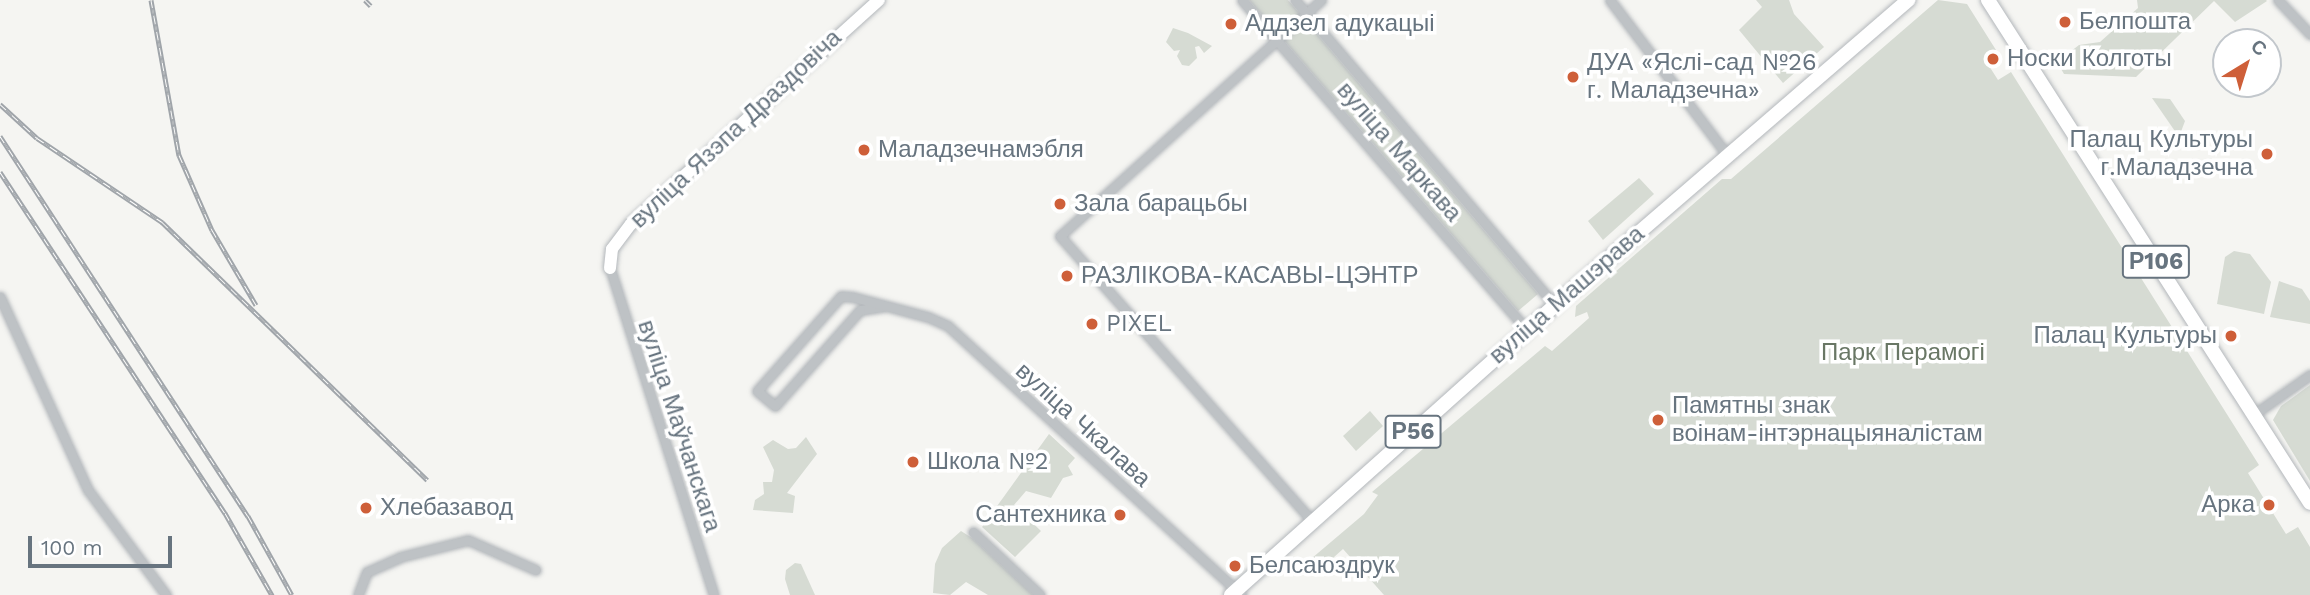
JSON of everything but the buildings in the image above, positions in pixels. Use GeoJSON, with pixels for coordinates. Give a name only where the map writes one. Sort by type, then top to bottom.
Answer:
{"type":"FeatureCollection","features":[{"type":"Feature","properties":{"kind":"main road","name":"вуліца Машэрава"},"geometry":{"type":"LineString","coordinates":[[1237,593],[1555,305],[1908,0]]}},
{"type":"Feature","properties":{"kind":"main road","name":"Р106"},"geometry":{"type":"LineString","coordinates":[[1988,0],[2310,503]]}},
{"type":"Feature","properties":{"kind":"street","name":"вуліца Язэпа Драздовіча"},"geometry":{"type":"LineString","coordinates":[[610,268],[612,249],[631,224],[879,0]]}},
{"type":"Feature","properties":{"kind":"street","name":"вуліца Маркава"},"geometry":{"type":"LineString","coordinates":[[1242,0],[1527,330]]}},
{"type":"Feature","properties":{"kind":"street","name":"вуліца Маркава"},"geometry":{"type":"LineString","coordinates":[[1295,0],[1555,305]]}},
{"type":"Feature","properties":{"kind":"street"},"geometry":{"type":"LineString","coordinates":[[1313,522],[1060,236],[1321,0]]}},
{"type":"Feature","properties":{"kind":"street"},"geometry":{"type":"LineString","coordinates":[[1610,0],[1728,156]]}},
{"type":"Feature","properties":{"kind":"street"},"geometry":{"type":"LineString","coordinates":[[2278,0],[2309,30]]}},
{"type":"Feature","properties":{"kind":"street","name":"вуліца Маўчанскага"},"geometry":{"type":"LineString","coordinates":[[610,268],[714,595]]}},
{"type":"Feature","properties":{"kind":"street","name":"вуліца Чкалава"},"geometry":{"type":"LineString","coordinates":[[886,306],[860,310],[775,406],[757,391],[841,296],[886,306],[948,326],[1237,593]]}},
{"type":"Feature","properties":{"kind":"street"},"geometry":{"type":"LineString","coordinates":[[0,297],[88,490],[166,595]]}},
{"type":"Feature","properties":{"kind":"street"},"geometry":{"type":"LineString","coordinates":[[2253,415],[2310,375]]}},
{"type":"Feature","properties":{"kind":"street"},"geometry":{"type":"LineString","coordinates":[[973,532],[1040,595]]}},
{"type":"Feature","properties":{"kind":"street"},"geometry":{"type":"LineString","coordinates":[[358,595],[367,572],[400,557],[468,540],[536,570]]}},
{"type":"Feature","properties":{"kind":"green space"},"geometry":{"type":"Polygon","coordinates":[[[1249,0],[1288,0],[1538,294],[1518,311],[1249,0]]]}},
{"type":"Feature","properties":{"kind":"green space"},"geometry":{"type":"Polygon","coordinates":[[[1756,0],[1789,0],[1794,14],[1824,47],[1783,83],[1739,30],[1762,7],[1756,0]]]}},
{"type":"Feature","properties":{"kind":"green space","name":"Парк Перамогі"},"geometry":{"type":"Polygon","coordinates":[[[1938,0],[1967,4],[1996,50],[1984,58],[1998,80],[2011,72],[2259,465],[2248,473],[2286,534],[2298,527],[2310,547],[2310,595],[1384,595],[1343,549],[1314,575],[1305,564],[1364,514],[1378,495],[1372,492],[1545,346],[1552,351],[1589,318],[1587,312],[1575,317],[1576,306],[1722,179],[1731,179],[1938,0]]]}},
{"type":"Feature","properties":{"kind":"green space"},"geometry":{"type":"Polygon","coordinates":[[[2137,0],[2267,1],[2235,22],[2214,1],[2136,77],[2064,74],[2057,62],[2079,45],[2100,42],[2138,8],[2137,0]]]}},
{"type":"Feature","properties":{"kind":"green space"},"geometry":{"type":"Polygon","coordinates":[[[1173,28],[1212,46],[1204,53],[1199,46],[1195,47],[1197,58],[1189,66],[1182,65],[1177,56],[1180,50],[1174,51],[1166,42],[1173,28]]]}},
{"type":"Feature","properties":{"kind":"green space"},"geometry":{"type":"Polygon","coordinates":[[[2152,98],[2170,99],[2185,121],[2179,137],[2152,98]]]}},
{"type":"Feature","properties":{"kind":"green space"},"geometry":{"type":"Polygon","coordinates":[[[1639,178],[1654,194],[1603,240],[1588,221],[1639,178]]]}},
{"type":"Feature","properties":{"kind":"green space"},"geometry":{"type":"Polygon","coordinates":[[[2234,251],[2250,254],[2271,282],[2264,314],[2217,304],[2225,257],[2234,251]]]}},
{"type":"Feature","properties":{"kind":"green space"},"geometry":{"type":"Polygon","coordinates":[[[2279,281],[2302,289],[2310,301],[2310,324],[2270,317],[2279,281]]]}},
{"type":"Feature","properties":{"kind":"green space"},"geometry":{"type":"Polygon","coordinates":[[[2310,385],[2310,481],[2273,420],[2281,406],[2310,385]]]}},
{"type":"Feature","properties":{"kind":"green space"},"geometry":{"type":"Polygon","coordinates":[[[1370,411],[1383,426],[1356,451],[1343,436],[1370,411]]]}},
{"type":"Feature","properties":{"kind":"green space"},"geometry":{"type":"Polygon","coordinates":[[[1049,434],[1075,458],[1068,466],[1073,475],[1063,478],[1051,498],[1026,491],[1014,505],[1041,531],[1015,557],[982,527],[1049,434]]]}},
{"type":"Feature","properties":{"kind":"green space"},"geometry":{"type":"Polygon","coordinates":[[[806,437],[817,454],[787,493],[795,496],[793,513],[753,510],[755,500],[764,494],[763,482],[772,482],[774,470],[763,447],[773,440],[788,449],[796,448],[806,437]]]}},
{"type":"Feature","properties":{"kind":"green space"},"geometry":{"type":"Polygon","coordinates":[[[961,531],[1033,595],[988,595],[966,582],[950,595],[933,593],[935,564],[942,548],[961,531]]]}},
{"type":"Feature","properties":{"kind":"green space"},"geometry":{"type":"Polygon","coordinates":[[[795,563],[801,564],[815,595],[790,595],[785,579],[786,570],[795,563]]]}},
{"type":"Feature","properties":{"kind":"railway"},"geometry":{"type":"LineString","coordinates":[[151,0],[179,155],[212,230],[256,305]]}},
{"type":"Feature","properties":{"kind":"railway"},"geometry":{"type":"LineString","coordinates":[[365,0],[371,6]]}},
{"type":"Feature","properties":{"kind":"railway"},"geometry":{"type":"LineString","coordinates":[[0,104],[37,138],[162,222],[427,480]]}},
{"type":"Feature","properties":{"kind":"railway"},"geometry":{"type":"LineString","coordinates":[[0,136],[248,516],[292,595]]}},
{"type":"Feature","properties":{"kind":"railway"},"geometry":{"type":"LineString","coordinates":[[0,172],[225,513],[272,595]]}},
{"type":"Feature","properties":{"kind":"place","name":"Белпошта"},"geometry":{"type":"Point","coordinates":[2065,22]}},
{"type":"Feature","properties":{"kind":"place","name":"Аддзел адукацыі"},"geometry":{"type":"Point","coordinates":[1231,24]}},
{"type":"Feature","properties":{"kind":"place","name":"Носки Колготы"},"geometry":{"type":"Point","coordinates":[1993,59]}},
{"type":"Feature","properties":{"kind":"place","name":"ДУА «Яслі-сад №26 г. Маладзечна»"},"geometry":{"type":"Point","coordinates":[1573,77]}},
{"type":"Feature","properties":{"kind":"place","name":"Маладзечнамэбля"},"geometry":{"type":"Point","coordinates":[864,150]}},
{"type":"Feature","properties":{"kind":"place","name":"Палац Культуры г.Маладзечна"},"geometry":{"type":"Point","coordinates":[2267,154]}},
{"type":"Feature","properties":{"kind":"place","name":"Зала барацьбы"},"geometry":{"type":"Point","coordinates":[1060,204]}},
{"type":"Feature","properties":{"kind":"place","name":"РАЗЛІКОВА-КАСАВЫ-ЦЭНТР"},"geometry":{"type":"Point","coordinates":[1067,276]}},
{"type":"Feature","properties":{"kind":"place","name":"PIXEL"},"geometry":{"type":"Point","coordinates":[1092,324]}},
{"type":"Feature","properties":{"kind":"place","name":"Палац Культуры"},"geometry":{"type":"Point","coordinates":[2231,336]}},
{"type":"Feature","properties":{"kind":"place","name":"Памятны знак воінам-інтэрнацыяналістам"},"geometry":{"type":"Point","coordinates":[1658,420]}},
{"type":"Feature","properties":{"kind":"place","name":"Школа №2"},"geometry":{"type":"Point","coordinates":[913,462]}},
{"type":"Feature","properties":{"kind":"place","name":"Арка"},"geometry":{"type":"Point","coordinates":[2269,505]}},
{"type":"Feature","properties":{"kind":"place","name":"Хлебазавод"},"geometry":{"type":"Point","coordinates":[366,508]}},
{"type":"Feature","properties":{"kind":"place","name":"Сантехника"},"geometry":{"type":"Point","coordinates":[1120,515]}},
{"type":"Feature","properties":{"kind":"place","name":"Белсаюздрук"},"geometry":{"type":"Point","coordinates":[1235,566]}}]}
